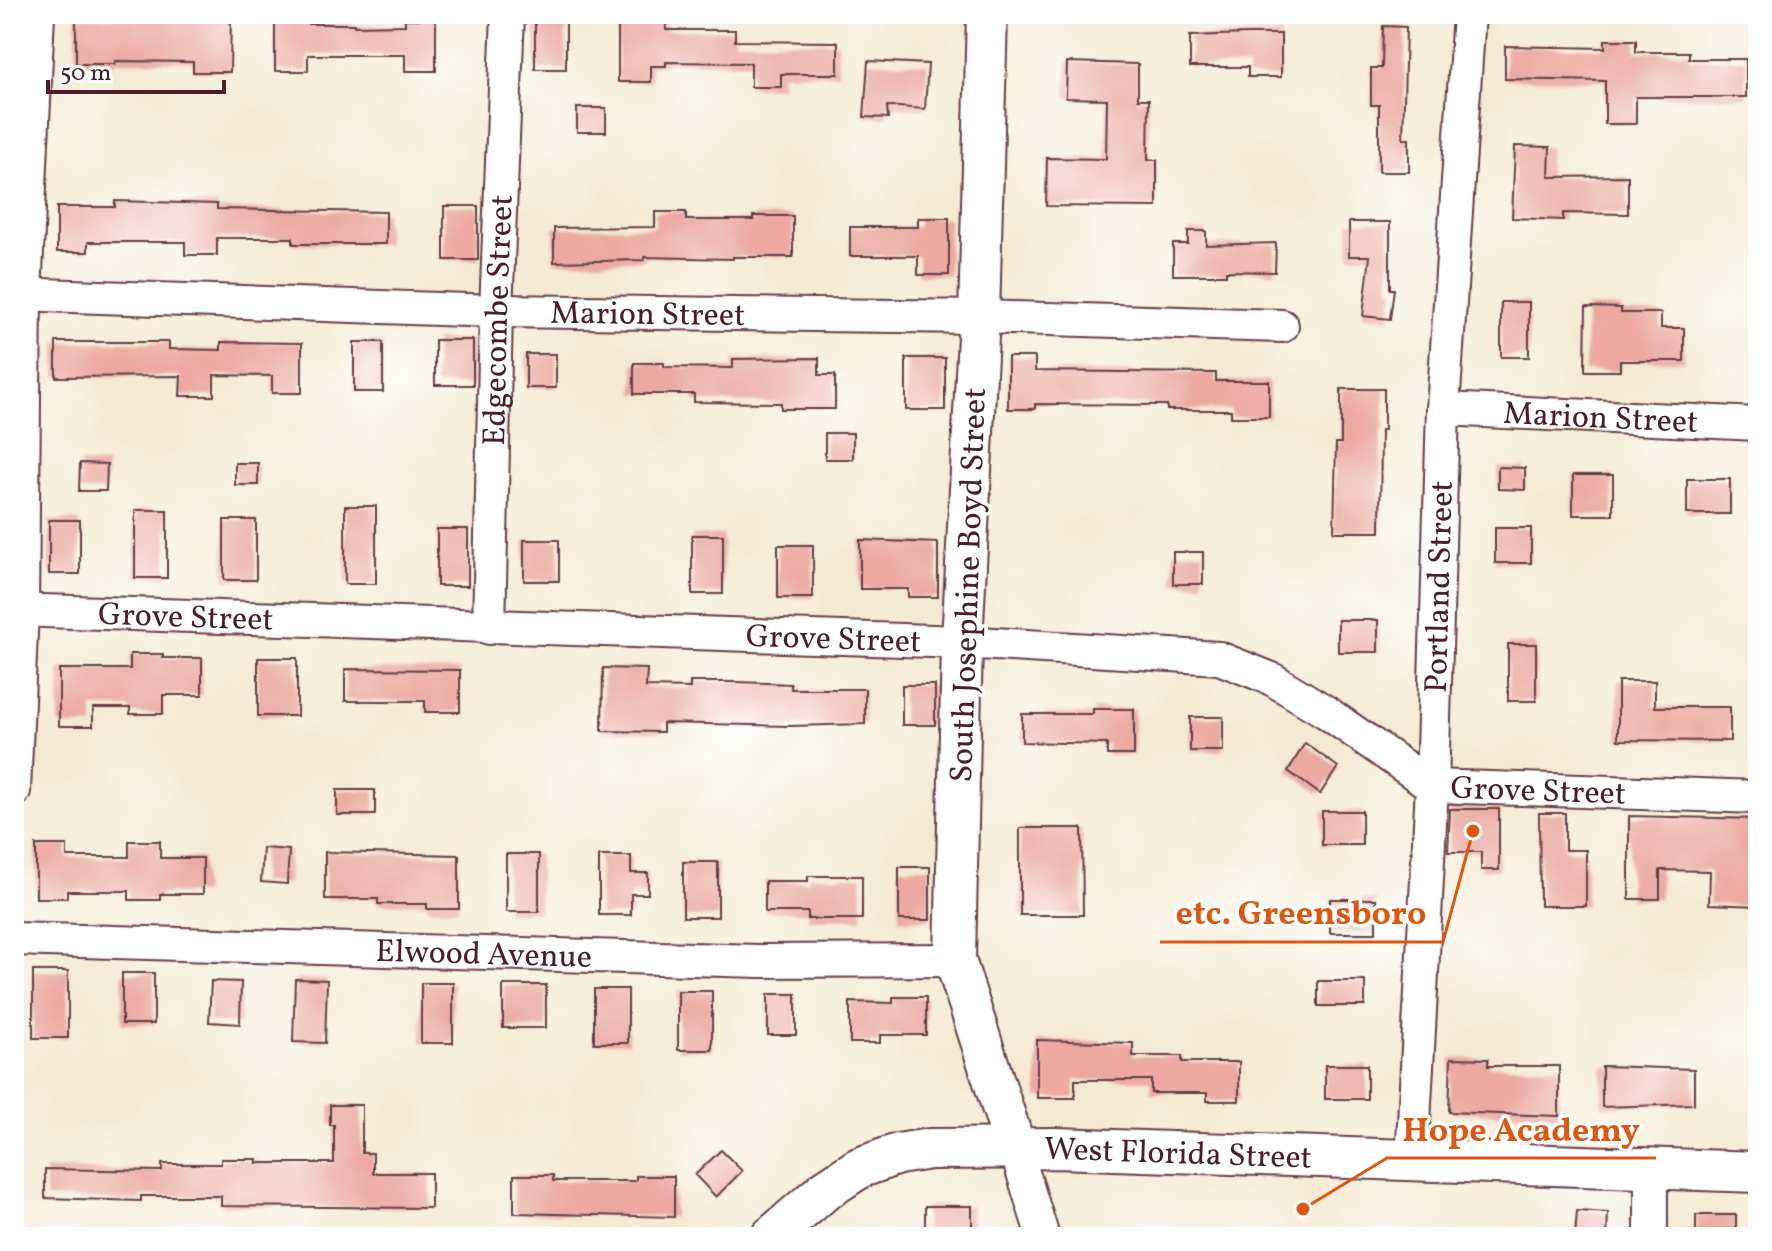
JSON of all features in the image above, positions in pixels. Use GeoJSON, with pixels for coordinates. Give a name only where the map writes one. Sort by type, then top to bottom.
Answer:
{"type":"FeatureCollection","features":[{"type":"Feature","properties":{"kind":"main road","name":"South Josephine Boyd Street"},"geometry":{"type":"LineString","coordinates":[[987,14],[979,317],[962,642],[955,960],[1015,1147]]}},
{"type":"Feature","properties":{"kind":"main road","name":"West Florida Street"},"geometry":{"type":"LineString","coordinates":[[771,1237],[824,1191],[868,1164],[898,1154],[930,1149],[1015,1147],[1758,1172]]}},
{"type":"Feature","properties":{"kind":"street"},"geometry":{"type":"LineString","coordinates":[[14,791],[20,294],[38,14]]}},
{"type":"Feature","properties":{"kind":"street","name":"Edgecombe Street"},"geometry":{"type":"LineString","coordinates":[[489,628],[496,311],[508,14]]}},
{"type":"Feature","properties":{"kind":"street","name":"Portland Street"},"geometry":{"type":"LineString","coordinates":[[1412,1160],[1432,786],[1443,409],[1469,14]]}},
{"type":"Feature","properties":{"kind":"street","name":"Marion Street"},"geometry":{"type":"LineString","coordinates":[[20,294],[496,311],[979,317],[1282,326]]}},
{"type":"Feature","properties":{"kind":"street","name":"Marion Street"},"geometry":{"type":"LineString","coordinates":[[1443,409],[1758,424]]}},
{"type":"Feature","properties":{"kind":"street","name":"Grove Street"},"geometry":{"type":"LineString","coordinates":[[18,610],[962,642],[1219,658],[1272,679],[1326,712],[1432,786],[1758,797]]}},
{"type":"Feature","properties":{"kind":"street","name":"Elwood Avenue"},"geometry":{"type":"LineString","coordinates":[[14,939],[759,961],[955,960]]}},
{"type":"Feature","properties":{"kind":"street"},"geometry":{"type":"LineString","coordinates":[[1015,1147],[1043,1237]]}},
{"type":"Feature","properties":{"kind":"street"},"geometry":{"type":"LineString","coordinates":[[1651,1169],[1651,1237]]}},
{"type":"Feature","properties":{"kind":"building"},"geometry":{"type":"Polygon","coordinates":[[[135,14],[231,14],[230,72],[193,72],[193,62],[76,64],[76,17],[135,17],[135,14]]]}},
{"type":"Feature","properties":{"kind":"building"},"geometry":{"type":"Polygon","coordinates":[[[275,17],[308,17],[308,24],[354,26],[405,25],[405,19],[436,19],[436,71],[405,71],[405,55],[308,55],[308,71],[275,71],[275,17]]]}},
{"type":"Feature","properties":{"kind":"building"},"geometry":{"type":"Polygon","coordinates":[[[535,18],[566,18],[566,69],[535,69],[535,18]]]}},
{"type":"Feature","properties":{"kind":"building"},"geometry":{"type":"Polygon","coordinates":[[[618,22],[666,22],[666,30],[735,30],[735,41],[838,42],[838,74],[781,74],[781,87],[751,87],[751,63],[666,62],[666,66],[651,66],[651,82],[618,82],[618,22]]]}},
{"type":"Feature","properties":{"kind":"building"},"geometry":{"type":"Polygon","coordinates":[[[1383,26],[1406,27],[1403,139],[1409,139],[1409,172],[1379,172],[1379,105],[1371,105],[1371,68],[1382,68],[1383,26]]]}},
{"type":"Feature","properties":{"kind":"building"},"geometry":{"type":"Polygon","coordinates":[[[1281,34],[1281,77],[1248,77],[1248,67],[1190,67],[1190,36],[1281,34]]]}},
{"type":"Feature","properties":{"kind":"building"},"geometry":{"type":"Polygon","coordinates":[[[1605,40],[1636,40],[1636,52],[1689,52],[1689,59],[1746,59],[1746,97],[1636,97],[1636,124],[1605,124],[1605,81],[1505,79],[1505,46],[1605,48],[1605,40]]]}},
{"type":"Feature","properties":{"kind":"building"},"geometry":{"type":"Polygon","coordinates":[[[868,61],[928,64],[925,109],[887,106],[888,118],[864,117],[868,61]]]}},
{"type":"Feature","properties":{"kind":"building"},"geometry":{"type":"Polygon","coordinates":[[[1067,62],[1138,64],[1138,99],[1149,99],[1148,160],[1157,160],[1157,207],[1046,206],[1047,158],[1106,159],[1107,99],[1066,98],[1067,62]]]}},
{"type":"Feature","properties":{"kind":"building"},"geometry":{"type":"Polygon","coordinates":[[[577,108],[606,108],[606,132],[577,132],[577,108]]]}},
{"type":"Feature","properties":{"kind":"building"},"geometry":{"type":"Polygon","coordinates":[[[1515,146],[1550,147],[1549,177],[1628,176],[1628,214],[1563,213],[1563,220],[1512,218],[1515,146]]]}},
{"type":"Feature","properties":{"kind":"building"},"geometry":{"type":"Polygon","coordinates":[[[115,201],[217,204],[217,209],[386,212],[386,244],[293,244],[293,238],[217,238],[217,255],[185,255],[185,242],[88,242],[88,252],[57,252],[57,207],[115,207],[115,201]]]}},
{"type":"Feature","properties":{"kind":"building"},"geometry":{"type":"Polygon","coordinates":[[[444,206],[478,206],[478,260],[444,260],[444,206]]]}},
{"type":"Feature","properties":{"kind":"building"},"geometry":{"type":"Polygon","coordinates":[[[655,212],[686,212],[686,220],[753,220],[753,216],[793,216],[793,257],[644,257],[644,260],[554,262],[554,228],[655,227],[655,212]]]}},
{"type":"Feature","properties":{"kind":"building"},"geometry":{"type":"Polygon","coordinates":[[[918,218],[949,218],[949,275],[918,275],[918,256],[850,256],[850,227],[918,227],[918,218]]]}},
{"type":"Feature","properties":{"kind":"building"},"geometry":{"type":"Polygon","coordinates":[[[1349,222],[1390,222],[1390,289],[1394,289],[1390,319],[1363,316],[1370,256],[1349,256],[1349,222]]]}},
{"type":"Feature","properties":{"kind":"building"},"geometry":{"type":"Polygon","coordinates":[[[1188,231],[1206,231],[1206,245],[1276,243],[1275,272],[1226,271],[1226,275],[1173,275],[1173,244],[1188,244],[1188,231]]]}},
{"type":"Feature","properties":{"kind":"building"},"geometry":{"type":"Polygon","coordinates":[[[1501,302],[1529,302],[1529,357],[1501,357],[1501,302]]]}},
{"type":"Feature","properties":{"kind":"building"},"geometry":{"type":"Polygon","coordinates":[[[1586,307],[1621,308],[1621,313],[1661,313],[1661,328],[1684,328],[1684,361],[1620,361],[1620,371],[1585,371],[1586,307]]]}},
{"type":"Feature","properties":{"kind":"building"},"geometry":{"type":"Polygon","coordinates":[[[435,340],[473,340],[473,385],[435,385],[435,340]]]}},
{"type":"Feature","properties":{"kind":"building"},"geometry":{"type":"Polygon","coordinates":[[[56,342],[169,342],[169,349],[221,350],[221,342],[302,343],[302,393],[272,393],[272,376],[214,375],[214,396],[180,396],[181,376],[56,377],[56,342]]]}},
{"type":"Feature","properties":{"kind":"building"},"geometry":{"type":"Polygon","coordinates":[[[354,342],[383,342],[383,392],[354,392],[354,342]]]}},
{"type":"Feature","properties":{"kind":"building"},"geometry":{"type":"Polygon","coordinates":[[[526,354],[556,354],[556,388],[526,388],[526,354]]]}},
{"type":"Feature","properties":{"kind":"building"},"geometry":{"type":"Polygon","coordinates":[[[1008,357],[1035,357],[1035,371],[1216,373],[1216,381],[1269,381],[1269,417],[1231,417],[1231,410],[1167,410],[1167,405],[1035,404],[1035,409],[1008,409],[1008,357]]]}},
{"type":"Feature","properties":{"kind":"building"},"geometry":{"type":"Polygon","coordinates":[[[819,358],[819,375],[835,375],[835,409],[781,409],[781,403],[694,402],[694,394],[634,394],[634,363],[664,363],[664,367],[733,368],[733,359],[819,358]]]}},
{"type":"Feature","properties":{"kind":"building"},"geometry":{"type":"Polygon","coordinates":[[[906,358],[945,358],[945,410],[906,410],[906,358]]]}},
{"type":"Feature","properties":{"kind":"building"},"geometry":{"type":"Polygon","coordinates":[[[1341,389],[1384,389],[1380,532],[1334,532],[1336,443],[1341,443],[1341,389]]]}},
{"type":"Feature","properties":{"kind":"building"},"geometry":{"type":"Polygon","coordinates":[[[825,433],[853,433],[853,459],[825,459],[825,433]]]}},
{"type":"Feature","properties":{"kind":"building"},"geometry":{"type":"Polygon","coordinates":[[[80,463],[107,464],[106,491],[79,491],[80,463]]]}},
{"type":"Feature","properties":{"kind":"building"},"geometry":{"type":"Polygon","coordinates":[[[235,463],[258,463],[258,485],[235,485],[235,463]]]}},
{"type":"Feature","properties":{"kind":"building"},"geometry":{"type":"Polygon","coordinates":[[[1498,467],[1525,468],[1525,490],[1498,489],[1498,467]]]}},
{"type":"Feature","properties":{"kind":"building"},"geometry":{"type":"Polygon","coordinates":[[[1573,475],[1613,475],[1613,515],[1573,515],[1573,475]]]}},
{"type":"Feature","properties":{"kind":"building"},"geometry":{"type":"Polygon","coordinates":[[[1687,479],[1730,479],[1730,514],[1687,514],[1687,479]]]}},
{"type":"Feature","properties":{"kind":"building"},"geometry":{"type":"Polygon","coordinates":[[[345,506],[376,506],[376,584],[345,584],[345,506]]]}},
{"type":"Feature","properties":{"kind":"building"},"geometry":{"type":"Polygon","coordinates":[[[135,510],[167,510],[167,578],[135,578],[135,510]]]}},
{"type":"Feature","properties":{"kind":"building"},"geometry":{"type":"Polygon","coordinates":[[[49,520],[80,520],[80,574],[49,574],[49,520]]]}},
{"type":"Feature","properties":{"kind":"building"},"geometry":{"type":"Polygon","coordinates":[[[224,520],[256,520],[256,580],[224,580],[224,520]]]}},
{"type":"Feature","properties":{"kind":"building"},"geometry":{"type":"Polygon","coordinates":[[[1495,528],[1531,528],[1531,563],[1495,563],[1495,528]]]}},
{"type":"Feature","properties":{"kind":"building"},"geometry":{"type":"Polygon","coordinates":[[[437,529],[468,529],[468,586],[437,586],[437,529]]]}},
{"type":"Feature","properties":{"kind":"building"},"geometry":{"type":"Polygon","coordinates":[[[692,535],[723,535],[723,594],[692,594],[692,535]]]}},
{"type":"Feature","properties":{"kind":"building"},"geometry":{"type":"Polygon","coordinates":[[[524,540],[559,540],[559,581],[524,581],[524,540]]]}},
{"type":"Feature","properties":{"kind":"building"},"geometry":{"type":"Polygon","coordinates":[[[860,540],[938,543],[938,597],[908,597],[908,589],[860,589],[860,540]]]}},
{"type":"Feature","properties":{"kind":"building"},"geometry":{"type":"Polygon","coordinates":[[[778,545],[813,545],[813,598],[778,598],[778,545]]]}},
{"type":"Feature","properties":{"kind":"building"},"geometry":{"type":"Polygon","coordinates":[[[1173,552],[1203,552],[1203,584],[1173,584],[1173,552]]]}},
{"type":"Feature","properties":{"kind":"building"},"geometry":{"type":"Polygon","coordinates":[[[1338,620],[1378,620],[1378,652],[1338,652],[1338,620]]]}},
{"type":"Feature","properties":{"kind":"building"},"geometry":{"type":"Polygon","coordinates":[[[1508,644],[1536,644],[1536,701],[1508,701],[1508,644]]]}},
{"type":"Feature","properties":{"kind":"building"},"geometry":{"type":"Polygon","coordinates":[[[130,654],[202,658],[202,695],[163,695],[163,714],[130,714],[130,708],[93,708],[93,726],[59,726],[59,669],[130,669],[130,654]]]}},
{"type":"Feature","properties":{"kind":"building"},"geometry":{"type":"Polygon","coordinates":[[[258,658],[297,658],[297,716],[258,716],[258,658]]]}},
{"type":"Feature","properties":{"kind":"building"},"geometry":{"type":"Polygon","coordinates":[[[603,668],[647,669],[646,687],[690,688],[690,682],[736,682],[791,684],[791,689],[865,689],[865,724],[663,723],[663,732],[602,731],[603,668]]]}},
{"type":"Feature","properties":{"kind":"building"},"geometry":{"type":"Polygon","coordinates":[[[345,669],[460,670],[460,712],[425,712],[425,701],[345,701],[345,669]]]}},
{"type":"Feature","properties":{"kind":"building"},"geometry":{"type":"Polygon","coordinates":[[[1618,681],[1655,681],[1655,707],[1730,707],[1730,741],[1618,740],[1618,681]]]}},
{"type":"Feature","properties":{"kind":"building"},"geometry":{"type":"Polygon","coordinates":[[[902,685],[935,685],[935,725],[902,725],[902,685]]]}},
{"type":"Feature","properties":{"kind":"building"},"geometry":{"type":"Polygon","coordinates":[[[1093,709],[1134,709],[1134,755],[1107,755],[1107,744],[1022,742],[1022,714],[1093,714],[1093,709]]]}},
{"type":"Feature","properties":{"kind":"building"},"geometry":{"type":"Polygon","coordinates":[[[1190,717],[1223,717],[1223,751],[1190,751],[1190,717]]]}},
{"type":"Feature","properties":{"kind":"building"},"geometry":{"type":"Polygon","coordinates":[[[1305,743],[1338,767],[1320,794],[1288,771],[1305,743]]]}},
{"type":"Feature","properties":{"kind":"building"},"geometry":{"type":"Polygon","coordinates":[[[337,790],[375,790],[375,815],[337,815],[337,790]]]}},
{"type":"Feature","properties":{"kind":"building"},"geometry":{"type":"Polygon","coordinates":[[[1450,809],[1499,809],[1499,870],[1481,870],[1481,852],[1448,852],[1450,809]]]}},
{"type":"Feature","properties":{"kind":"building"},"geometry":{"type":"Polygon","coordinates":[[[1322,811],[1362,811],[1362,845],[1322,845],[1322,811]]]}},
{"type":"Feature","properties":{"kind":"building"},"geometry":{"type":"Polygon","coordinates":[[[1539,813],[1565,813],[1565,850],[1586,850],[1586,906],[1540,906],[1539,813]]]}},
{"type":"Feature","properties":{"kind":"building"},"geometry":{"type":"Polygon","coordinates":[[[1629,816],[1758,819],[1758,906],[1709,904],[1710,871],[1660,870],[1660,899],[1629,899],[1629,816]]]}},
{"type":"Feature","properties":{"kind":"building"},"geometry":{"type":"Polygon","coordinates":[[[1020,828],[1082,828],[1083,915],[1020,915],[1020,828]]]}},
{"type":"Feature","properties":{"kind":"building"},"geometry":{"type":"Polygon","coordinates":[[[129,841],[160,841],[160,858],[203,858],[203,894],[160,894],[160,900],[129,900],[129,891],[67,891],[67,898],[36,898],[36,845],[67,845],[67,857],[129,857],[129,841]]]}},
{"type":"Feature","properties":{"kind":"building"},"geometry":{"type":"Polygon","coordinates":[[[263,848],[289,850],[287,884],[261,882],[263,848]]]}},
{"type":"Feature","properties":{"kind":"building"},"geometry":{"type":"Polygon","coordinates":[[[325,852],[459,855],[459,909],[427,909],[427,904],[378,904],[378,899],[325,899],[325,852]]]}},
{"type":"Feature","properties":{"kind":"building"},"geometry":{"type":"Polygon","coordinates":[[[506,854],[539,854],[539,912],[506,912],[506,854]]]}},
{"type":"Feature","properties":{"kind":"building"},"geometry":{"type":"Polygon","coordinates":[[[599,856],[631,856],[631,873],[648,873],[648,894],[631,894],[631,915],[599,915],[599,856]]]}},
{"type":"Feature","properties":{"kind":"building"},"geometry":{"type":"Polygon","coordinates":[[[683,862],[718,862],[718,917],[683,917],[683,862]]]}},
{"type":"Feature","properties":{"kind":"building"},"geometry":{"type":"Polygon","coordinates":[[[899,867],[930,867],[930,920],[899,920],[899,867]]]}},
{"type":"Feature","properties":{"kind":"building"},"geometry":{"type":"Polygon","coordinates":[[[808,876],[862,876],[862,919],[808,919],[808,912],[765,912],[765,881],[808,881],[808,876]]]}},
{"type":"Feature","properties":{"kind":"building"},"geometry":{"type":"Polygon","coordinates":[[[1330,899],[1376,899],[1376,933],[1330,933],[1330,899]]]}},
{"type":"Feature","properties":{"kind":"building"},"geometry":{"type":"Polygon","coordinates":[[[33,971],[68,971],[68,1038],[33,1038],[33,971]]]}},
{"type":"Feature","properties":{"kind":"building"},"geometry":{"type":"Polygon","coordinates":[[[122,973],[154,973],[154,1024],[122,1024],[122,973]]]}},
{"type":"Feature","properties":{"kind":"building"},"geometry":{"type":"Polygon","coordinates":[[[295,979],[327,980],[325,1043],[293,1042],[295,979]]]}},
{"type":"Feature","properties":{"kind":"building"},"geometry":{"type":"Polygon","coordinates":[[[211,981],[241,982],[240,1024],[209,1022],[211,981]]]}},
{"type":"Feature","properties":{"kind":"building"},"geometry":{"type":"Polygon","coordinates":[[[1318,981],[1365,981],[1365,1006],[1318,1006],[1318,981]]]}},
{"type":"Feature","properties":{"kind":"building"},"geometry":{"type":"Polygon","coordinates":[[[421,983],[453,983],[453,1043],[421,1043],[421,983]]]}},
{"type":"Feature","properties":{"kind":"building"},"geometry":{"type":"Polygon","coordinates":[[[503,985],[546,985],[546,1028],[503,1028],[503,985]]]}},
{"type":"Feature","properties":{"kind":"building"},"geometry":{"type":"Polygon","coordinates":[[[594,989],[628,989],[628,1043],[594,1043],[594,989]]]}},
{"type":"Feature","properties":{"kind":"building"},"geometry":{"type":"Polygon","coordinates":[[[678,991],[712,991],[712,1050],[678,1050],[678,991]]]}},
{"type":"Feature","properties":{"kind":"building"},"geometry":{"type":"Polygon","coordinates":[[[768,994],[796,994],[796,1035],[768,1035],[768,994]]]}},
{"type":"Feature","properties":{"kind":"building"},"geometry":{"type":"Polygon","coordinates":[[[893,997],[926,997],[926,1035],[880,1035],[880,1043],[850,1043],[850,1002],[893,1003],[893,997]]]}},
{"type":"Feature","properties":{"kind":"building"},"geometry":{"type":"Polygon","coordinates":[[[1037,1040],[1133,1043],[1133,1056],[1182,1056],[1182,1062],[1239,1062],[1239,1101],[1207,1101],[1207,1093],[1151,1093],[1151,1080],[1075,1080],[1075,1098],[1037,1098],[1037,1040]]]}},
{"type":"Feature","properties":{"kind":"building"},"geometry":{"type":"Polygon","coordinates":[[[1451,1058],[1488,1059],[1488,1066],[1559,1066],[1559,1116],[1449,1112],[1451,1058]]]}},
{"type":"Feature","properties":{"kind":"building"},"geometry":{"type":"Polygon","coordinates":[[[1325,1065],[1367,1065],[1367,1099],[1325,1099],[1325,1065]]]}},
{"type":"Feature","properties":{"kind":"building"},"geometry":{"type":"Polygon","coordinates":[[[1602,1066],[1694,1069],[1694,1104],[1602,1107],[1602,1066]]]}},
{"type":"Feature","properties":{"kind":"building"},"geometry":{"type":"Polygon","coordinates":[[[330,1105],[362,1105],[362,1153],[373,1153],[373,1173],[431,1173],[431,1208],[221,1206],[221,1196],[141,1196],[141,1201],[45,1198],[45,1169],[162,1171],[162,1164],[221,1164],[221,1159],[257,1159],[257,1163],[334,1163],[334,1125],[330,1125],[330,1105]]]}},
{"type":"Feature","properties":{"kind":"building"},"geometry":{"type":"Polygon","coordinates":[[[721,1150],[742,1171],[716,1197],[695,1175],[721,1150]]]}},
{"type":"Feature","properties":{"kind":"building"},"geometry":{"type":"Polygon","coordinates":[[[514,1175],[553,1175],[553,1181],[636,1181],[636,1176],[674,1176],[674,1217],[514,1213],[514,1175]]]}},
{"type":"Feature","properties":{"kind":"building"},"geometry":{"type":"Polygon","coordinates":[[[925,1206],[972,1206],[972,1237],[925,1237],[925,1206]]]}},
{"type":"Feature","properties":{"kind":"building"},"geometry":{"type":"Polygon","coordinates":[[[1577,1211],[1608,1213],[1607,1237],[1575,1237],[1577,1211]]]}},
{"type":"Feature","properties":{"kind":"building"},"geometry":{"type":"Polygon","coordinates":[[[1696,1215],[1736,1215],[1736,1237],[1696,1237],[1696,1215]]]}},
{"type":"Feature","properties":{"kind":"place","name":"etc. Greensboro"},"geometry":{"type":"Point","coordinates":[1473,831]}},
{"type":"Feature","properties":{"kind":"place","name":"Hope Academy"},"geometry":{"type":"Point","coordinates":[1303,1209]}}]}
